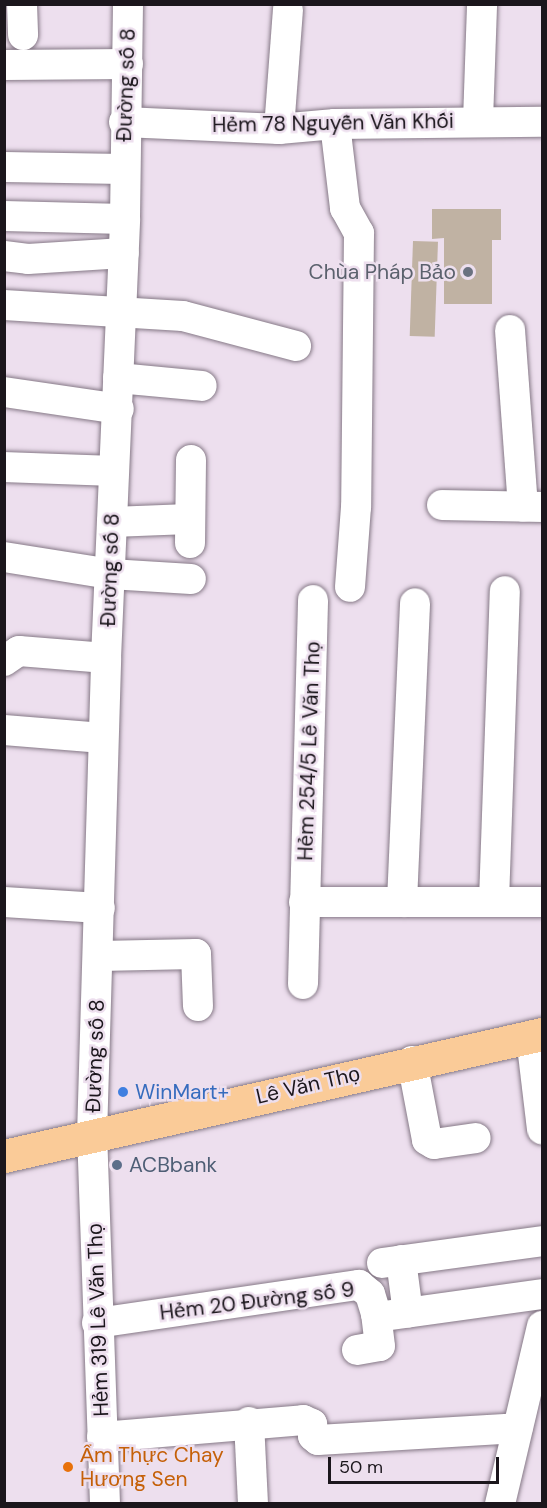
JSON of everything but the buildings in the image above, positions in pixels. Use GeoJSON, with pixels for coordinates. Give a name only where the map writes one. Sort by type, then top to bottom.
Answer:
{"type":"FeatureCollection","features":[{"type":"Feature","properties":{"kind":"main road","name":"Lê Văn Thọ"},"geometry":{"type":"LineString","coordinates":[[4,1156],[412,1061],[537,1036]]}},
{"type":"Feature","properties":{"kind":"street"},"geometry":{"type":"LineString","coordinates":[[22,4],[23,35]]}},
{"type":"Feature","properties":{"kind":"street","name":"Đường số 8"},"geometry":{"type":"LineString","coordinates":[[92,1137],[99,956],[103,738],[124,253],[123,169],[128,64],[128,4]]}},
{"type":"Feature","properties":{"kind":"street"},"geometry":{"type":"LineString","coordinates":[[478,121],[482,4]]}},
{"type":"Feature","properties":{"kind":"street"},"geometry":{"type":"LineString","coordinates":[[279,129],[288,9]]}},
{"type":"Feature","properties":{"kind":"street"},"geometry":{"type":"LineString","coordinates":[[4,65],[128,64]]}},
{"type":"Feature","properties":{"kind":"street","name":"Hẻm 78 Nguyễn Văn Khối"},"geometry":{"type":"LineString","coordinates":[[124,122],[279,129],[335,124],[543,122]]}},
{"type":"Feature","properties":{"kind":"street"},"geometry":{"type":"LineString","coordinates":[[335,124],[345,208],[359,232],[356,507],[350,586]]}},
{"type":"Feature","properties":{"kind":"street"},"geometry":{"type":"LineString","coordinates":[[4,167],[123,169]]}},
{"type":"Feature","properties":{"kind":"street"},"geometry":{"type":"LineString","coordinates":[[4,216],[125,219]]}},
{"type":"Feature","properties":{"kind":"street"},"geometry":{"type":"LineString","coordinates":[[4,255],[28,259],[124,253]]}},
{"type":"Feature","properties":{"kind":"street"},"geometry":{"type":"LineString","coordinates":[[4,305],[121,310],[183,316],[296,346]]}},
{"type":"Feature","properties":{"kind":"street"},"geometry":{"type":"LineString","coordinates":[[442,505],[533,507],[510,330]]}},
{"type":"Feature","properties":{"kind":"street"},"geometry":{"type":"LineString","coordinates":[[118,378],[202,386]]}},
{"type":"Feature","properties":{"kind":"street"},"geometry":{"type":"LineString","coordinates":[[4,392],[118,409]]}},
{"type":"Feature","properties":{"kind":"street"},"geometry":{"type":"LineString","coordinates":[[191,460],[191,558]]}},
{"type":"Feature","properties":{"kind":"street"},"geometry":{"type":"LineString","coordinates":[[4,467],[113,471]]}},
{"type":"Feature","properties":{"kind":"street"},"geometry":{"type":"LineString","coordinates":[[112,522],[191,558]]}},
{"type":"Feature","properties":{"kind":"street"},"geometry":{"type":"LineString","coordinates":[[4,557],[110,574],[191,558]]}},
{"type":"Feature","properties":{"kind":"street"},"geometry":{"type":"LineString","coordinates":[[494,901],[505,591]]}},
{"type":"Feature","properties":{"kind":"street","name":"Hẻm 254/5 Lê Văn Thọ"},"geometry":{"type":"LineString","coordinates":[[303,984],[313,600]]}},
{"type":"Feature","properties":{"kind":"street"},"geometry":{"type":"LineString","coordinates":[[402,902],[415,603]]}},
{"type":"Feature","properties":{"kind":"street"},"geometry":{"type":"LineString","coordinates":[[4,661],[19,651],[106,658]]}},
{"type":"Feature","properties":{"kind":"street"},"geometry":{"type":"LineString","coordinates":[[4,730],[103,738]]}},
{"type":"Feature","properties":{"kind":"street"},"geometry":{"type":"LineString","coordinates":[[4,902],[100,908]]}},
{"type":"Feature","properties":{"kind":"street"},"geometry":{"type":"LineString","coordinates":[[304,902],[543,902]]}},
{"type":"Feature","properties":{"kind":"street"},"geometry":{"type":"LineString","coordinates":[[99,956],[196,954],[198,1006]]}},
{"type":"Feature","properties":{"kind":"street"},"geometry":{"type":"LineString","coordinates":[[537,1036],[543,1129]]}},
{"type":"Feature","properties":{"kind":"street"},"geometry":{"type":"LineString","coordinates":[[412,1061],[427,1140],[434,1144],[476,1137]]}},
{"type":"Feature","properties":{"kind":"street","name":"Hẻm 319 Lê Văn Thọ"},"geometry":{"type":"LineString","coordinates":[[92,1137],[105,1503]]}},
{"type":"Feature","properties":{"kind":"street"},"geometry":{"type":"LineString","coordinates":[[408,1313],[392,1262],[543,1241]]}},
{"type":"Feature","properties":{"kind":"street","name":"Hẻm 20 Đường số 9"},"geometry":{"type":"LineString","coordinates":[[97,1323],[359,1285],[370,1293],[376,1314],[408,1313],[543,1294]]}},
{"type":"Feature","properties":{"kind":"street"},"geometry":{"type":"LineString","coordinates":[[357,1350],[380,1346],[376,1314]]}},
{"type":"Feature","properties":{"kind":"street"},"geometry":{"type":"LineString","coordinates":[[500,1503],[527,1418],[543,1326]]}},
{"type":"Feature","properties":{"kind":"street"},"geometry":{"type":"LineString","coordinates":[[102,1437],[249,1422],[309,1421],[314,1439],[318,1440],[527,1418]]}},
{"type":"Feature","properties":{"kind":"street"},"geometry":{"type":"LineString","coordinates":[[249,1422],[254,1503]]}},
{"type":"Feature","properties":{"kind":"place","name":"Chùa Pháp Bảo"},"geometry":{"type":"Point","coordinates":[468,272]}},
{"type":"Feature","properties":{"kind":"place","name":"WinMart+"},"geometry":{"type":"Point","coordinates":[123,1092]}},
{"type":"Feature","properties":{"kind":"place","name":"ACBbank"},"geometry":{"type":"Point","coordinates":[117,1165]}},
{"type":"Feature","properties":{"kind":"place","name":"Ẩm Thực Chay Hương Sen"},"geometry":{"type":"Point","coordinates":[68,1467]}}]}
